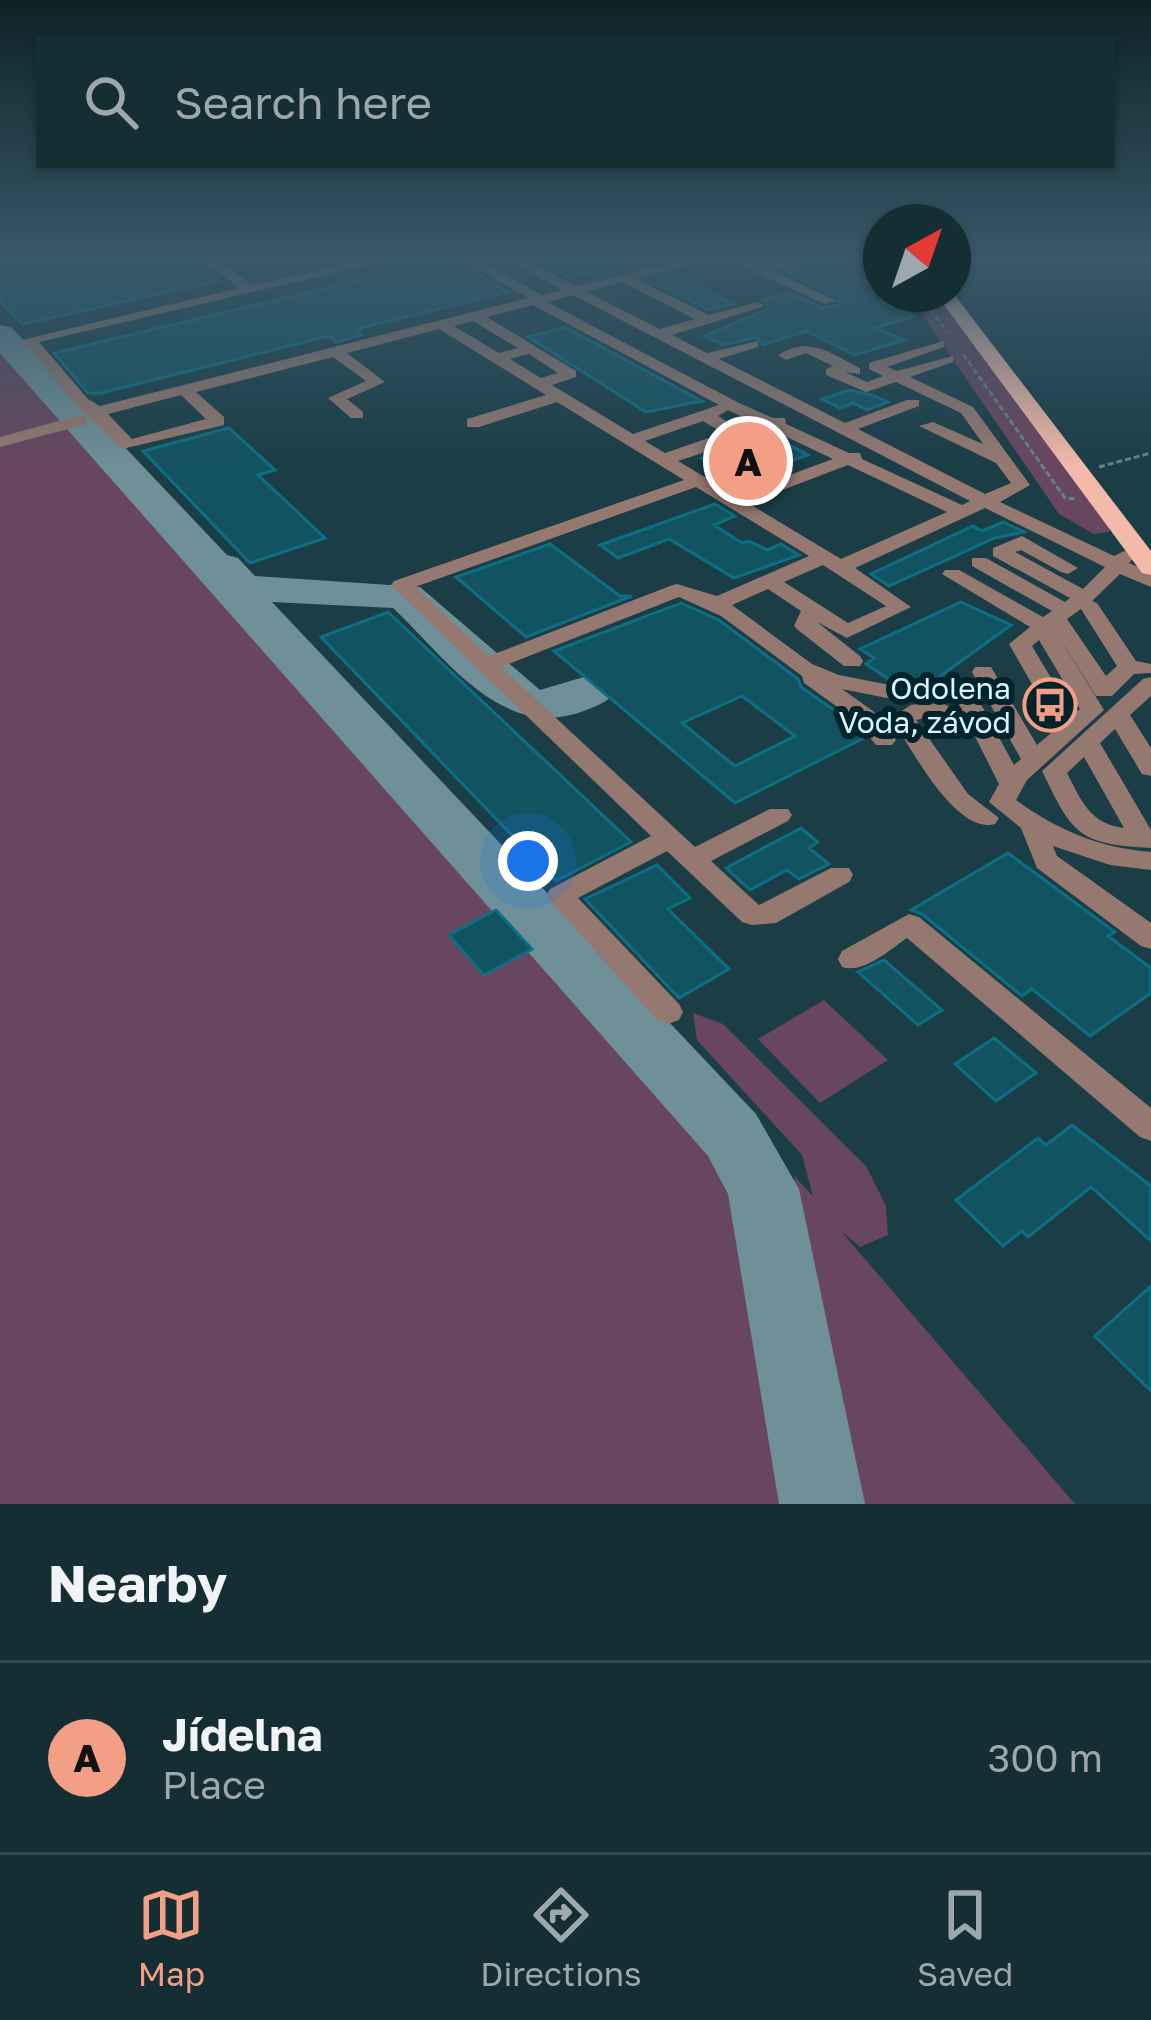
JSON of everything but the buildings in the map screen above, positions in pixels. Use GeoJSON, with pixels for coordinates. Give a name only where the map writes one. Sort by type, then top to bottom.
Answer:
{"type":"FeatureCollection","features":[{"type":"Feature","properties":{"kind":"main road"},"geometry":{"type":"LineString","coordinates":[[970,327],[1098,498],[1134,560]]}},
{"type":"Feature","properties":{"kind":"lane"},"geometry":{"type":"LineString","coordinates":[[84,327],[29,340],[89,416],[128,445],[218,421],[184,389]]}},
{"type":"Feature","properties":{"kind":"lane"},"geometry":{"type":"LineString","coordinates":[[0,442],[428,327]]}},
{"type":"Feature","properties":{"kind":"lane"},"geometry":{"type":"LineString","coordinates":[[446,327],[901,608],[847,632],[769,581]]}},
{"type":"Feature","properties":{"kind":"lane"},"geometry":{"type":"LineString","coordinates":[[493,327],[572,374],[538,384]]}},
{"type":"Feature","properties":{"kind":"lane"},"geometry":{"type":"LineString","coordinates":[[587,327],[733,406],[964,514]]}},
{"type":"Feature","properties":{"kind":"lane"},"geometry":{"type":"LineString","coordinates":[[644,327],[988,503],[1134,560],[1151,581]]}},
{"type":"Feature","properties":{"kind":"lane"},"geometry":{"type":"LineString","coordinates":[[658,334],[683,327]]}},
{"type":"Feature","properties":{"kind":"lane"},"geometry":{"type":"LineString","coordinates":[[705,358],[753,344]]}},
{"type":"Feature","properties":{"kind":"lane"},"geometry":{"type":"LineString","coordinates":[[786,355],[808,348],[857,371],[953,357]]}},
{"type":"Feature","properties":{"kind":"lane"},"geometry":{"type":"LineString","coordinates":[[497,358],[531,349]]}},
{"type":"Feature","properties":{"kind":"lane"},"geometry":{"type":"LineString","coordinates":[[335,351],[377,382],[336,398],[357,415]]}},
{"type":"Feature","properties":{"kind":"lane"},"geometry":{"type":"LineString","coordinates":[[847,367],[831,372],[866,387],[953,357]]}},
{"type":"Feature","properties":{"kind":"lane"},"geometry":{"type":"LineString","coordinates":[[835,425],[916,395],[953,357]]}},
{"type":"Feature","properties":{"kind":"lane"},"geometry":{"type":"LineString","coordinates":[[940,397],[953,357]]}},
{"type":"Feature","properties":{"kind":"lane"},"geometry":{"type":"LineString","coordinates":[[874,366],[896,376],[916,395]]}},
{"type":"Feature","properties":{"kind":"lane"},"geometry":{"type":"LineString","coordinates":[[473,423],[558,396]]}},
{"type":"Feature","properties":{"kind":"lane"},"geometry":{"type":"LineString","coordinates":[[716,604],[964,514],[1021,485],[967,410],[940,397],[887,398]]}},
{"type":"Feature","properties":{"kind":"lane"},"geometry":{"type":"LineString","coordinates":[[835,425],[862,407],[858,402]]}},
{"type":"Feature","properties":{"kind":"lane"},"geometry":{"type":"LineString","coordinates":[[631,440],[733,406]]}},
{"type":"Feature","properties":{"kind":"lane"},"geometry":{"type":"LineString","coordinates":[[663,460],[809,412]]}},
{"type":"Feature","properties":{"kind":"lane"},"geometry":{"type":"LineString","coordinates":[[705,415],[736,434]]}},
{"type":"Feature","properties":{"kind":"lane"},"geometry":{"type":"LineString","coordinates":[[946,418],[985,433]]}},
{"type":"Feature","properties":{"kind":"lane"},"geometry":{"type":"LineString","coordinates":[[927,426],[1003,459]]}},
{"type":"Feature","properties":{"kind":"lane"},"geometry":{"type":"LineString","coordinates":[[732,502],[881,448]]}},
{"type":"Feature","properties":{"kind":"lane"},"geometry":{"type":"LineString","coordinates":[[697,481],[401,586],[752,915],[766,916],[840,875]]}},
{"type":"Feature","properties":{"kind":"lane"},"geometry":{"type":"LineString","coordinates":[[952,574],[1055,621],[1140,668],[1104,691],[1055,621],[1000,552],[1022,542],[1068,568]]}},
{"type":"Feature","properties":{"kind":"lane"},"geometry":{"type":"LineString","coordinates":[[1055,621],[1134,560]]}},
{"type":"Feature","properties":{"kind":"lane"},"geometry":{"type":"LineString","coordinates":[[979,562],[1055,621],[1079,730],[1146,854]]}},
{"type":"Feature","properties":{"kind":"lane"},"geometry":{"type":"LineString","coordinates":[[488,665],[676,590],[695,593],[866,716],[884,740]]}},
{"type":"Feature","properties":{"kind":"lane"},"geometry":{"type":"LineString","coordinates":[[812,609],[805,626],[852,661]]}},
{"type":"Feature","properties":{"kind":"lane"},"geometry":{"type":"LineString","coordinates":[[808,671],[887,692]]}},
{"type":"Feature","properties":{"kind":"lane"},"geometry":{"type":"LineString","coordinates":[[983,672],[1034,761]]}},
{"type":"Feature","properties":{"kind":"lane"},"geometry":{"type":"LineString","coordinates":[[1000,802],[1034,761],[1079,730],[1118,714],[1151,684]]}},
{"type":"Feature","properties":{"kind":"lane"},"geometry":{"type":"LineString","coordinates":[[962,689],[1000,802]]}},
{"type":"Feature","properties":{"kind":"lane"},"geometry":{"type":"LineString","coordinates":[[939,708],[903,718],[959,800],[1000,802],[1033,826],[1090,850],[1146,854]]}},
{"type":"Feature","properties":{"kind":"lane"},"geometry":{"type":"LineString","coordinates":[[1118,714],[1151,768]]}},
{"type":"Feature","properties":{"kind":"lane"},"geometry":{"type":"LineString","coordinates":[[1079,730],[1054,771],[1082,827],[1146,854]]}},
{"type":"Feature","properties":{"kind":"lane"},"geometry":{"type":"LineString","coordinates":[[693,859],[779,815]]}},
{"type":"Feature","properties":{"kind":"lane"},"geometry":{"type":"LineString","coordinates":[[1033,826],[1046,860],[1151,938]]}},
{"type":"Feature","properties":{"kind":"lane"},"geometry":{"type":"LineString","coordinates":[[668,1012],[560,896],[669,838]]}},
{"type":"Feature","properties":{"kind":"lane"},"geometry":{"type":"LineString","coordinates":[[852,959],[909,924],[1151,1127]]}},
{"type":"Feature","properties":{"kind":"path"},"geometry":{"type":"LineString","coordinates":[[937,327],[953,357],[1065,498],[1098,498]]}},
{"type":"Feature","properties":{"kind":"path"},"geometry":{"type":"LineString","coordinates":[[1093,468],[1151,453]]}},
{"type":"Feature","properties":{"kind":"shaded area"},"geometry":{"type":"Polygon","coordinates":[[[931,327],[964,327],[1109,523],[1109,532],[1094,534],[1059,514],[931,327]]]}},
{"type":"Feature","properties":{"kind":"shaded area"},"geometry":{"type":"Polygon","coordinates":[[[0,350],[721,1163],[733,1189],[743,1236],[787,1504],[0,1504],[0,350]]]}},
{"type":"Feature","properties":{"kind":"shaded area"},"geometry":{"type":"Polygon","coordinates":[[[824,1000],[888,1060],[820,1103],[758,1039],[824,1000]]]}},
{"type":"Feature","properties":{"kind":"shaded area"},"geometry":{"type":"Polygon","coordinates":[[[693,1013],[723,1024],[866,1166],[886,1206],[888,1235],[860,1247],[841,1231],[1075,1504],[857,1504],[801,1232],[794,1176],[813,1196],[802,1155],[697,1040],[693,1013]]]}},
{"type":"Feature","properties":{"kind":"taxiway"},"geometry":{"type":"LineString","coordinates":[[0,334],[732,1135],[763,1189],[822,1504]]}},
{"type":"Feature","properties":{"kind":"taxiway"},"geometry":{"type":"LineString","coordinates":[[223,567],[243,588],[405,596],[527,702],[556,704],[597,687]]}},
{"type":"Feature","properties":{"kind":"place","name":"Jídelna"},"geometry":{"type":"Point","coordinates":[748,461]}},
{"type":"Feature","properties":{"kind":"place","name":"Odolena Voda, závod"},"geometry":{"type":"Point","coordinates":[1050,705]}}]}
